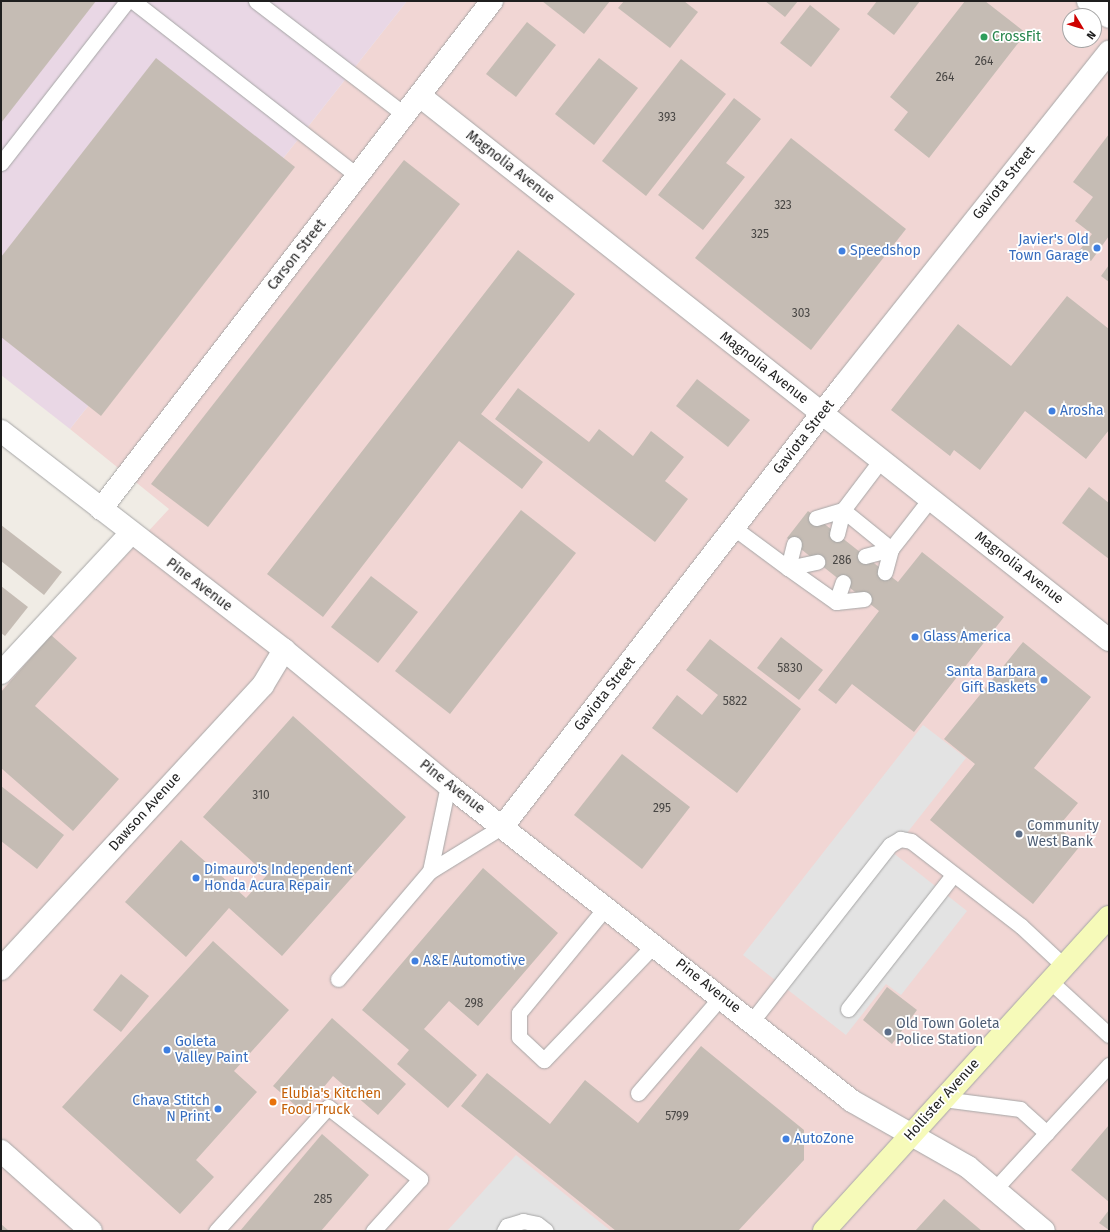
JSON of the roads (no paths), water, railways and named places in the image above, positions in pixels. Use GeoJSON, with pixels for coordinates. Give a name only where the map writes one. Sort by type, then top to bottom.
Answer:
{"type":"FeatureCollection","features":[{"type":"Feature","properties":{"kind":"main road","name":"Hollister Avenue"},"geometry":{"type":"LineString","coordinates":[[824,1231],[1109,917]]}},
{"type":"Feature","properties":{"kind":"street","name":"Carson Street"},"geometry":{"type":"LineString","coordinates":[[101,509],[492,1]]}},
{"type":"Feature","properties":{"kind":"street"},"geometry":{"type":"LineString","coordinates":[[1088,1],[1109,17]]}},
{"type":"Feature","properties":{"kind":"street","name":"Gaviota Street"},"geometry":{"type":"LineString","coordinates":[[503,826],[822,414],[1109,52]]}},
{"type":"Feature","properties":{"kind":"street","name":"Magnolia Avenue"},"geometry":{"type":"LineString","coordinates":[[420,96],[1109,640]]}},
{"type":"Feature","properties":{"kind":"street","name":"Pine Avenue"},"geometry":{"type":"LineString","coordinates":[[1,431],[284,650],[448,785],[503,826],[722,997],[852,1101],[968,1167],[1044,1231]]}},
{"type":"Feature","properties":{"kind":"street"},"geometry":{"type":"LineString","coordinates":[[1,673],[132,533]]}},
{"type":"Feature","properties":{"kind":"street","name":"Dawson Avenue"},"geometry":{"type":"LineString","coordinates":[[1,969],[263,684],[284,650]]}},
{"type":"Feature","properties":{"kind":"street"},"geometry":{"type":"LineString","coordinates":[[1,1151],[91,1231]]}},
{"type":"Feature","properties":{"kind":"lane"},"geometry":{"type":"LineString","coordinates":[[1,163],[127,1]]}},
{"type":"Feature","properties":{"kind":"lane"},"geometry":{"type":"LineString","coordinates":[[133,1],[358,176]]}},
{"type":"Feature","properties":{"kind":"lane"},"geometry":{"type":"LineString","coordinates":[[256,1],[405,115]]}},
{"type":"Feature","properties":{"kind":"lane"},"geometry":{"type":"LineString","coordinates":[[837,534],[843,510],[881,460]]}},
{"type":"Feature","properties":{"kind":"lane"},"geometry":{"type":"LineString","coordinates":[[885,572],[891,549],[930,499]]}},
{"type":"Feature","properties":{"kind":"lane"},"geometry":{"type":"LineString","coordinates":[[816,518],[843,510]]}},
{"type":"Feature","properties":{"kind":"lane"},"geometry":{"type":"LineString","coordinates":[[843,510],[891,549]]}},
{"type":"Feature","properties":{"kind":"lane"},"geometry":{"type":"LineString","coordinates":[[734,528],[836,602],[864,598]]}},
{"type":"Feature","properties":{"kind":"lane"},"geometry":{"type":"LineString","coordinates":[[788,568],[794,544]]}},
{"type":"Feature","properties":{"kind":"lane"},"geometry":{"type":"LineString","coordinates":[[865,556],[891,549]]}},
{"type":"Feature","properties":{"kind":"lane"},"geometry":{"type":"LineString","coordinates":[[788,568],[816,562]]}},
{"type":"Feature","properties":{"kind":"lane"},"geometry":{"type":"LineString","coordinates":[[836,602],[843,582]]}},
{"type":"Feature","properties":{"kind":"lane"},"geometry":{"type":"LineString","coordinates":[[430,871],[448,785]]}},
{"type":"Feature","properties":{"kind":"lane"},"geometry":{"type":"LineString","coordinates":[[338,979],[430,871],[503,826]]}},
{"type":"Feature","properties":{"kind":"lane"},"geometry":{"type":"LineString","coordinates":[[752,1021],[895,841],[906,838],[1021,926],[1057,974],[1109,1035]]}},
{"type":"Feature","properties":{"kind":"lane"},"geometry":{"type":"LineString","coordinates":[[848,1009],[953,875]]}},
{"type":"Feature","properties":{"kind":"lane"},"geometry":{"type":"LineString","coordinates":[[606,907],[519,1013],[519,1037],[544,1060],[654,944]]}},
{"type":"Feature","properties":{"kind":"lane"},"geometry":{"type":"LineString","coordinates":[[638,1093],[722,997]]}},
{"type":"Feature","properties":{"kind":"lane"},"geometry":{"type":"LineString","coordinates":[[994,1190],[1109,1065]]}},
{"type":"Feature","properties":{"kind":"lane"},"geometry":{"type":"LineString","coordinates":[[943,1099],[1020,1109],[1046,1133]]}},
{"type":"Feature","properties":{"kind":"lane"},"geometry":{"type":"LineString","coordinates":[[216,1231],[328,1107],[420,1179],[373,1231]]}},
{"type":"Feature","properties":{"kind":"lane"},"geometry":{"type":"LineString","coordinates":[[504,1231],[507,1226],[523,1220],[537,1224],[546,1231]]}},
{"type":"Feature","properties":{"kind":"place","name":"CrossFit"},"geometry":{"type":"Point","coordinates":[984,37]}},
{"type":"Feature","properties":{"kind":"place","name":"Javier's Old Town Garage"},"geometry":{"type":"Point","coordinates":[1097,248]}},
{"type":"Feature","properties":{"kind":"place","name":"Speedshop"},"geometry":{"type":"Point","coordinates":[842,251]}},
{"type":"Feature","properties":{"kind":"place","name":"Arosha"},"geometry":{"type":"Point","coordinates":[1052,411]}},
{"type":"Feature","properties":{"kind":"place","name":"Glass America"},"geometry":{"type":"Point","coordinates":[915,637]}},
{"type":"Feature","properties":{"kind":"place","name":"Santa Barbara Gift Baskets"},"geometry":{"type":"Point","coordinates":[1044,680]}},
{"type":"Feature","properties":{"kind":"place","name":"Community West Bank"},"geometry":{"type":"Point","coordinates":[1019,834]}},
{"type":"Feature","properties":{"kind":"place","name":"Dimauro's Independent Honda Acura Repair"},"geometry":{"type":"Point","coordinates":[196,878]}},
{"type":"Feature","properties":{"kind":"place","name":"A&E Automotive"},"geometry":{"type":"Point","coordinates":[415,961]}},
{"type":"Feature","properties":{"kind":"place","name":"Old Town Goleta Police Station"},"geometry":{"type":"Point","coordinates":[888,1032]}},
{"type":"Feature","properties":{"kind":"place","name":"Goleta Valley Paint"},"geometry":{"type":"Point","coordinates":[167,1050]}},
{"type":"Feature","properties":{"kind":"place","name":"Elubia's Kitchen Food Truck"},"geometry":{"type":"Point","coordinates":[273,1102]}},
{"type":"Feature","properties":{"kind":"place","name":"Chava Stitch N Print"},"geometry":{"type":"Point","coordinates":[218,1109]}},
{"type":"Feature","properties":{"kind":"place","name":"AutoZone"},"geometry":{"type":"Point","coordinates":[786,1139]}}]}
